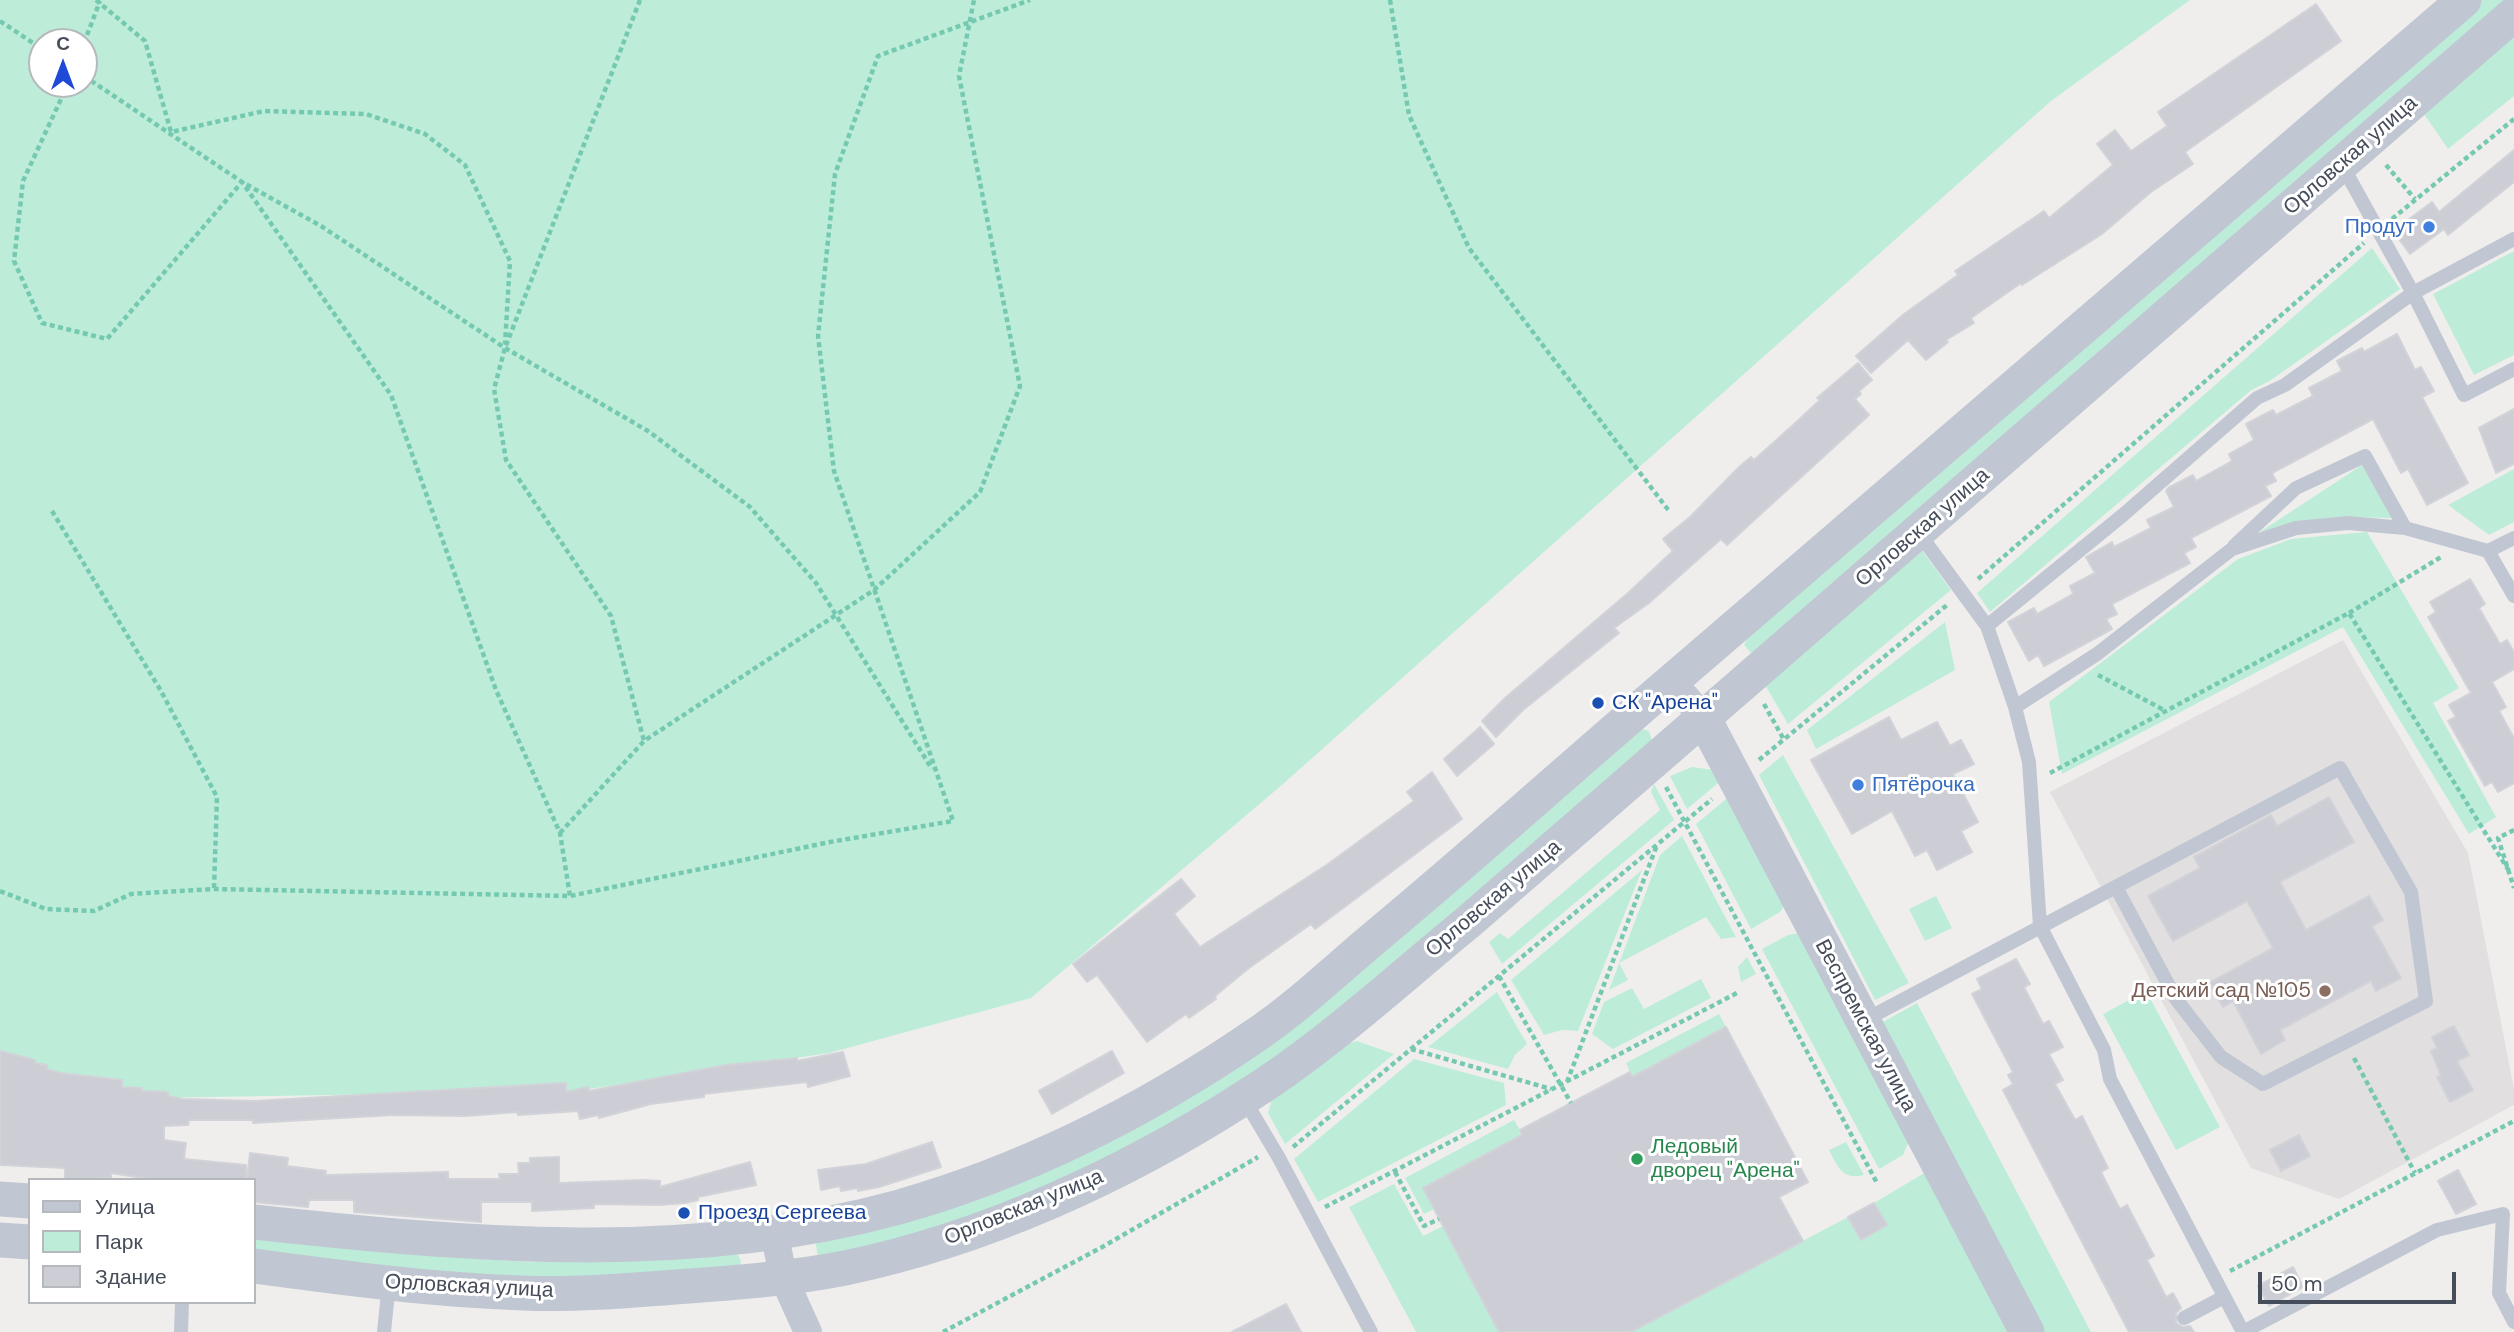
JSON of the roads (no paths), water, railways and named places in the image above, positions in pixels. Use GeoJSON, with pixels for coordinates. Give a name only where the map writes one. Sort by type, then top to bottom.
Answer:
{"type":"FeatureCollection","features":[{"type":"Feature","properties":{"kind":"street","name":"Орловская улица"},"geometry":{"type":"LineString","coordinates":[[256,1222],[417,1240],[541,1247],[774,1233],[895,1208],[957,1188],[1052,1151],[1179,1084],[1262,1031],[1436,886],[2464,0]]}},
{"type":"Feature","properties":{"kind":"street","name":"Орловская улица"},"geometry":{"type":"LineString","coordinates":[[256,1266],[389,1283],[526,1293],[629,1291],[783,1279],[909,1252],[1016,1215],[1112,1173],[1244,1099],[1304,1057],[1457,931],[2514,14]]}},
{"type":"Feature","properties":{"kind":"street"},"geometry":{"type":"LineString","coordinates":[[1672,681],[1704,719]]}},
{"type":"Feature","properties":{"kind":"street","name":"Веспремская улица"},"geometry":{"type":"LineString","coordinates":[[1704,719],[2027,1332]]}},
{"type":"Feature","properties":{"kind":"street"},"geometry":{"type":"LineString","coordinates":[[0,1199],[28,1201]]}},
{"type":"Feature","properties":{"kind":"street"},"geometry":{"type":"LineString","coordinates":[[774,1233],[783,1279],[808,1332]]}},
{"type":"Feature","properties":{"kind":"street"},"geometry":{"type":"LineString","coordinates":[[0,1240],[28,1242]]}},
{"type":"Feature","properties":{"kind":"lane"},"geometry":{"type":"LineString","coordinates":[[2342,164],[2413,293],[2464,396],[2514,369]]}},
{"type":"Feature","properties":{"kind":"lane"},"geometry":{"type":"LineString","coordinates":[[1987,626],[2123,515],[2257,398],[2286,385],[2413,293],[2514,239]]}},
{"type":"Feature","properties":{"kind":"lane"},"geometry":{"type":"LineString","coordinates":[[2015,707],[2079,665],[2232,549],[2296,488],[2365,456],[2405,528]]}},
{"type":"Feature","properties":{"kind":"lane"},"geometry":{"type":"LineString","coordinates":[[2232,549],[2296,528],[2348,523],[2405,528],[2488,551],[2514,538]]}},
{"type":"Feature","properties":{"kind":"lane"},"geometry":{"type":"LineString","coordinates":[[1918,532],[1987,626],[2015,707],[2029,762],[2040,926],[2105,1050],[2110,1079],[2243,1332],[2437,1230],[2503,1214],[2499,1293],[2514,1322]]}},
{"type":"Feature","properties":{"kind":"lane"},"geometry":{"type":"LineString","coordinates":[[2488,551],[2514,596]]}},
{"type":"Feature","properties":{"kind":"lane"},"geometry":{"type":"LineString","coordinates":[[1863,1021],[2340,768],[2411,892],[2426,1000],[2263,1084],[2221,1057],[2176,999],[2116,887]]}},
{"type":"Feature","properties":{"kind":"lane"},"geometry":{"type":"LineString","coordinates":[[1244,1099],[1279,1158],[1371,1332]]}},
{"type":"Feature","properties":{"kind":"lane"},"geometry":{"type":"LineString","coordinates":[[384,1332],[389,1283]]}},
{"type":"Feature","properties":{"kind":"lane"},"geometry":{"type":"LineString","coordinates":[[2184,1318],[2224,1297]]}},
{"type":"Feature","properties":{"kind":"lane"},"geometry":{"type":"LineString","coordinates":[[181,1332],[182,1304]]}},
{"type":"Feature","properties":{"kind":"place","name":"Продут"},"geometry":{"type":"Point","coordinates":[2429,227]}},
{"type":"Feature","properties":{"kind":"place","name":"СК \"Арена\""},"geometry":{"type":"Point","coordinates":[1598,703]}},
{"type":"Feature","properties":{"kind":"place","name":"Пятёрочка"},"geometry":{"type":"Point","coordinates":[1858,785]}},
{"type":"Feature","properties":{"kind":"place","name":"Детский сад №105"},"geometry":{"type":"Point","coordinates":[2325,991]}},
{"type":"Feature","properties":{"kind":"place","name":"Ледовый дворец \"Арена\""},"geometry":{"type":"Point","coordinates":[1637,1159]}},
{"type":"Feature","properties":{"kind":"place","name":"Проезд Сергеева"},"geometry":{"type":"Point","coordinates":[684,1213]}}]}
